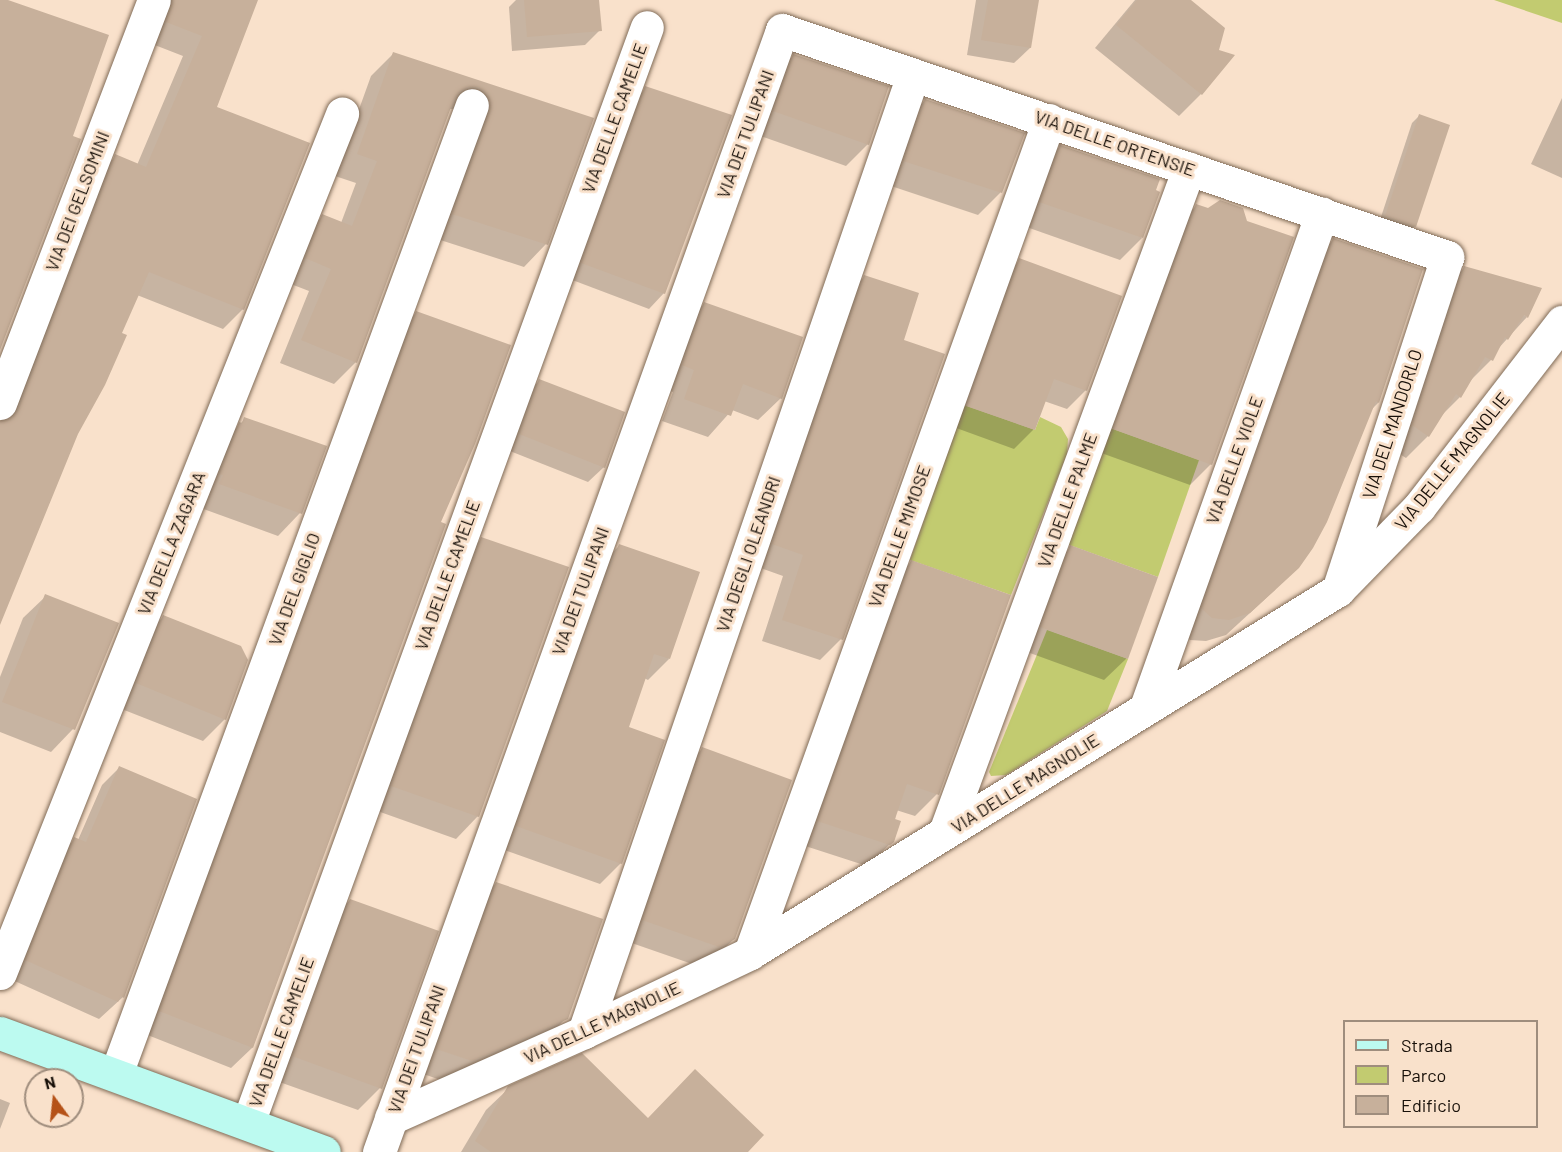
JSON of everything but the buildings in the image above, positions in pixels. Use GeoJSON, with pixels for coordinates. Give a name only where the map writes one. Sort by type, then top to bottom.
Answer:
{"type":"FeatureCollection","features":[{"type":"Feature","properties":{"kind":"main road"},"geometry":{"type":"LineString","coordinates":[[0,1033],[324,1152]]}},
{"type":"Feature","properties":{"kind":"street","name":"VIA DEI GELSOMINI"},"geometry":{"type":"LineString","coordinates":[[0,403],[154,0]]}},
{"type":"Feature","properties":{"kind":"street","name":"VIA DELLE CAMELIE"},"geometry":{"type":"LineString","coordinates":[[248,1123],[647,27]]}},
{"type":"Feature","properties":{"kind":"street","name":"VIA DELLE ORTENSIE"},"geometry":{"type":"LineString","coordinates":[[782,30],[1447,257]]}},
{"type":"Feature","properties":{"kind":"street","name":"VIA DEI TULIPANI"},"geometry":{"type":"LineString","coordinates":[[379,1152],[782,30]]}},
{"type":"Feature","properties":{"kind":"street","name":"VIA DEGLI OLEANDRI"},"geometry":{"type":"LineString","coordinates":[[584,1032],[913,75]]}},
{"type":"Feature","properties":{"kind":"street","name":"VIA DEL GIGLIO"},"geometry":{"type":"LineString","coordinates":[[116,1074],[472,105]]}},
{"type":"Feature","properties":{"kind":"street","name":"VIA DELLA ZAGARA"},"geometry":{"type":"LineString","coordinates":[[0,973],[342,114]]}},
{"type":"Feature","properties":{"kind":"street","name":"VIA DELLE MIMOSE"},"geometry":{"type":"LineString","coordinates":[[750,952],[1049,120]]}},
{"type":"Feature","properties":{"kind":"street","name":"VIA DELLE PALME"},"geometry":{"type":"LineString","coordinates":[[945,832],[1189,168]]}},
{"type":"Feature","properties":{"kind":"street","name":"VIA DELLE VIOLE"},"geometry":{"type":"LineString","coordinates":[[1146,707],[1322,213]]}},
{"type":"Feature","properties":{"kind":"street","name":"VIA DEL MANDORLO"},"geometry":{"type":"LineString","coordinates":[[1338,590],[1447,257]]}},
{"type":"Feature","properties":{"kind":"street","name":"VIA DELLE MAGNOLIE"},"geometry":{"type":"LineString","coordinates":[[391,1118],[584,1032],[750,952],[1338,590],[1419,507],[1562,321]]}},
{"type":"Feature","properties":{"kind":"green space"},"geometry":{"type":"Polygon","coordinates":[[[1494,0],[1562,0],[1562,23],[1494,0]]]}},
{"type":"Feature","properties":{"kind":"green space"},"geometry":{"type":"Polygon","coordinates":[[[964,405],[1035,430],[1040,417],[1061,427],[1068,439],[1067,454],[1011,595],[910,560],[964,405]]]}},
{"type":"Feature","properties":{"kind":"green space"},"geometry":{"type":"Polygon","coordinates":[[[1107,427],[1199,460],[1158,577],[1061,542],[1107,427]]]}},
{"type":"Feature","properties":{"kind":"green space"},"geometry":{"type":"Polygon","coordinates":[[[1047,630],[1128,659],[1107,711],[1006,775],[991,776],[989,772],[1047,630]]]}}]}
